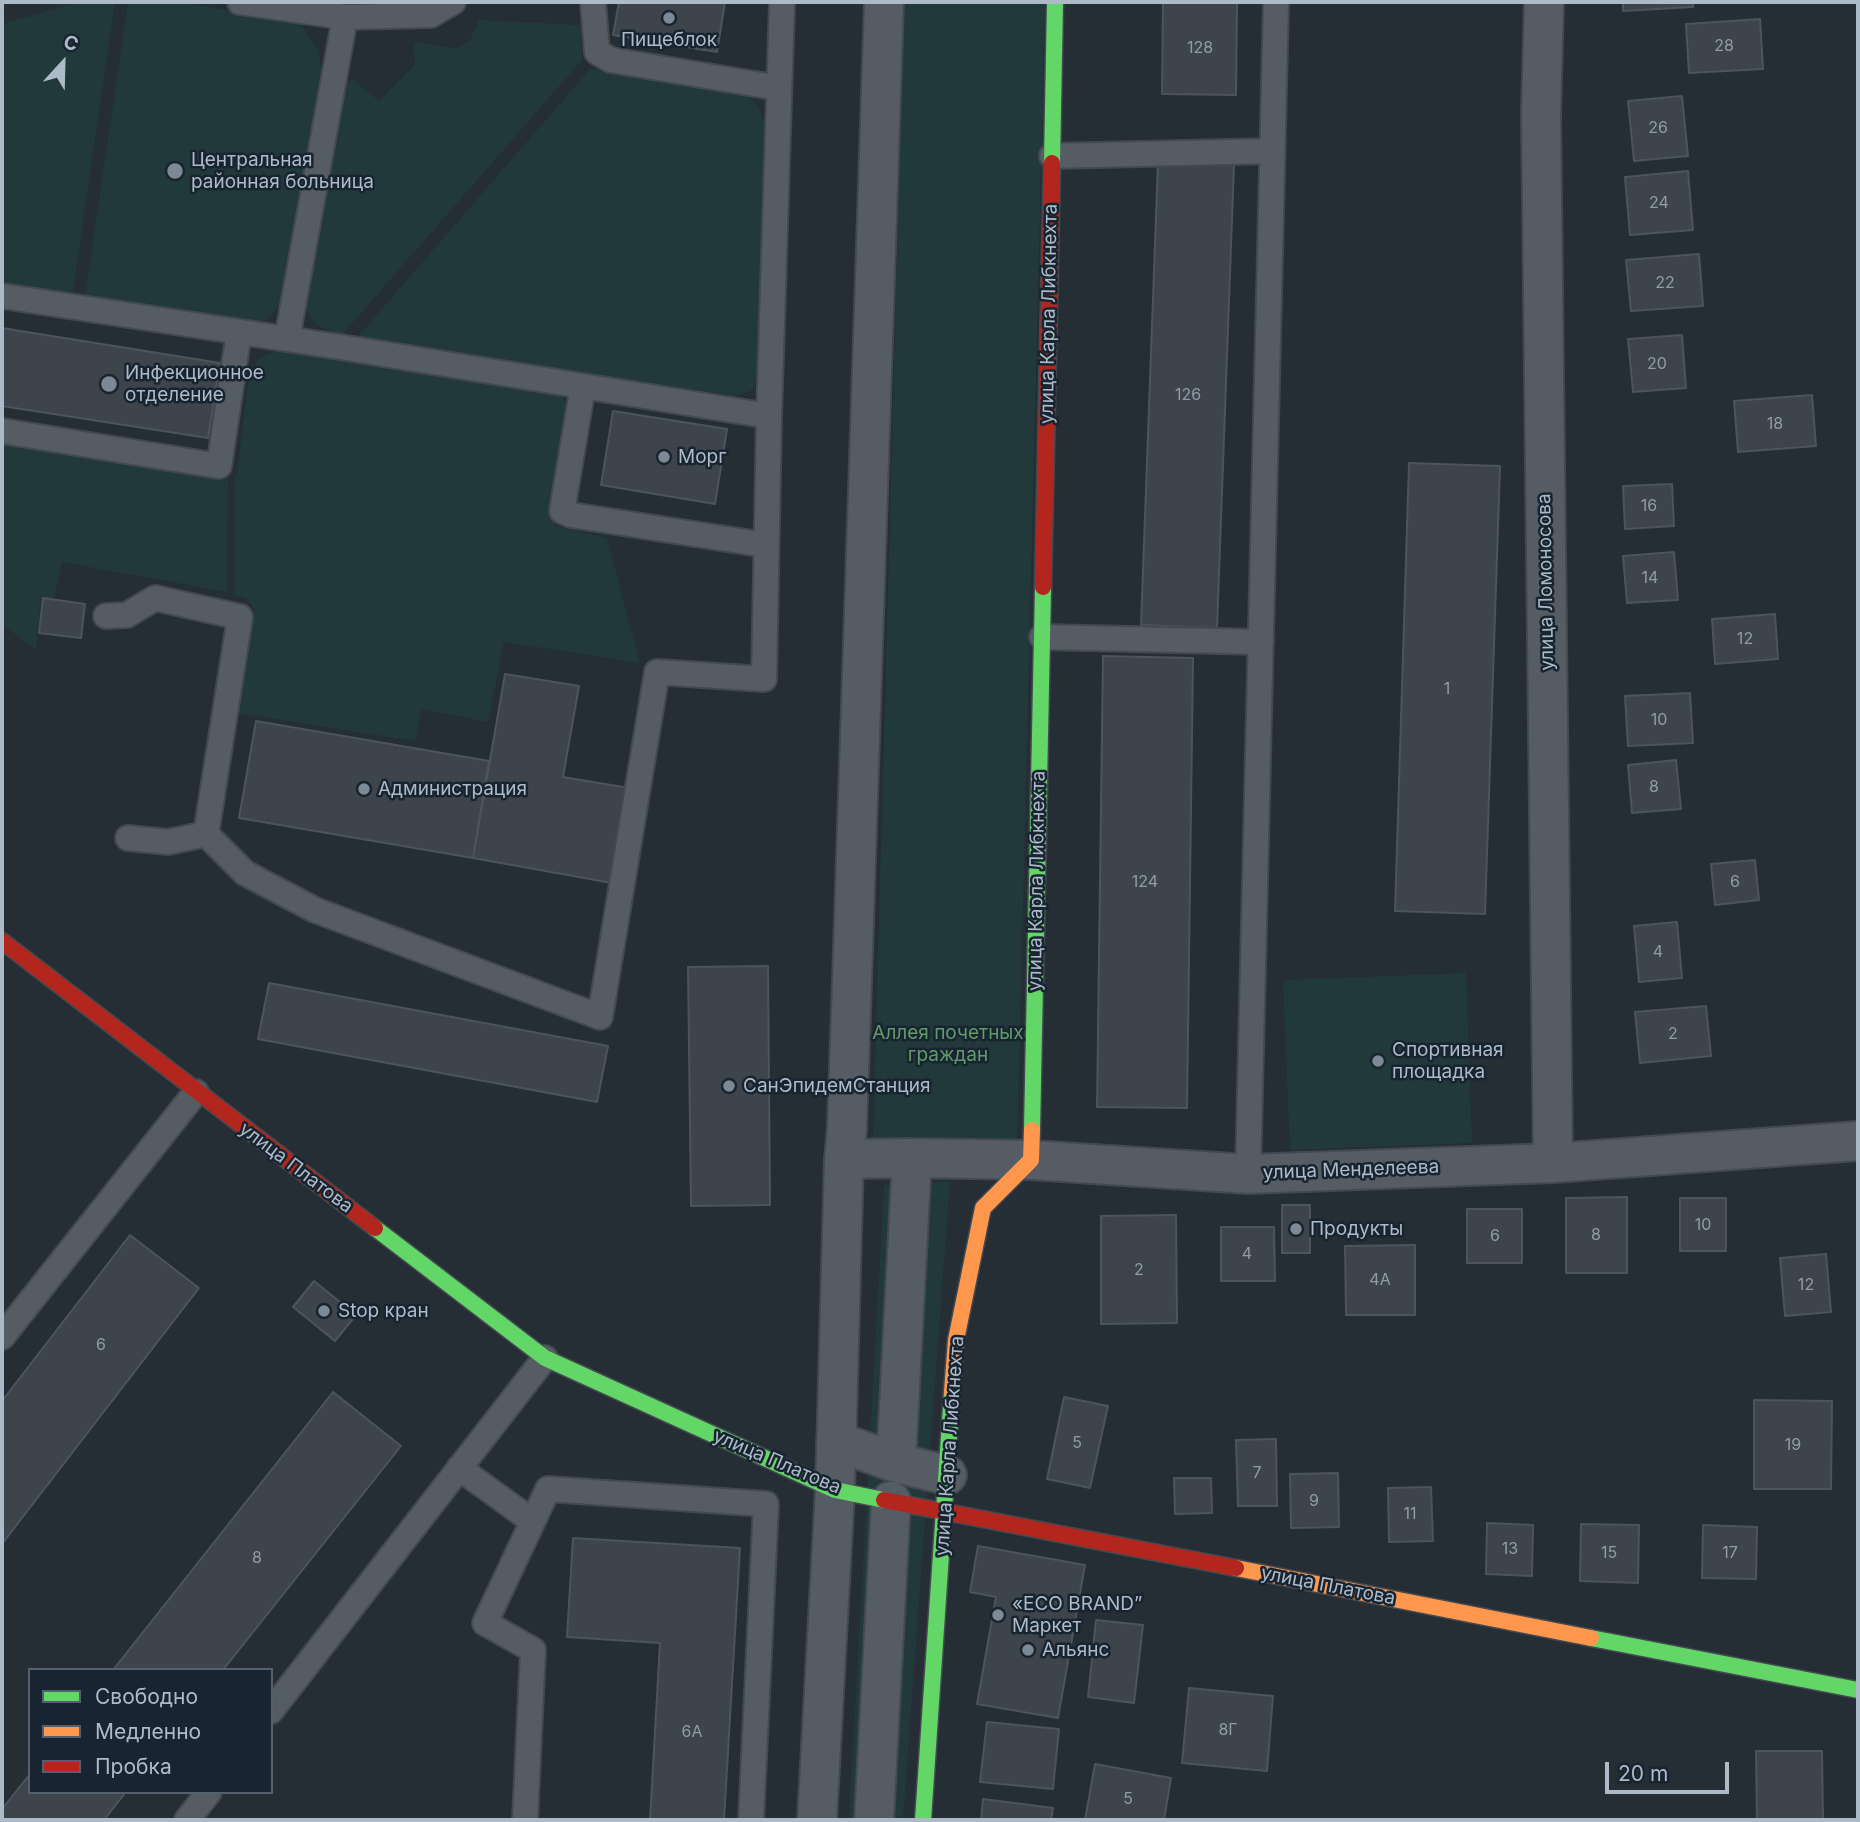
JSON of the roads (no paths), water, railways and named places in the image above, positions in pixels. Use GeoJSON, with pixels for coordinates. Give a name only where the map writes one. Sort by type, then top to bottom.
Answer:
{"type":"FeatureCollection","features":[{"type":"Feature","properties":{"kind":"street"},"geometry":{"type":"LineString","coordinates":[[817,1820],[835,1490],[884,2]]}},
{"type":"Feature","properties":{"kind":"street","name":"улица Карла Либкнехта"},"geometry":{"type":"LineString","coordinates":[[923,1820],[956,1340],[983,1208],[1031,1160],[1055,2]]}},
{"type":"Feature","properties":{"kind":"street","name":"улица Ломоносова"},"geometry":{"type":"LineString","coordinates":[[1544,2],[1541,114],[1553,1163]]}},
{"type":"Feature","properties":{"kind":"street","name":"улица Платова"},"geometry":{"type":"LineString","coordinates":[[2,941],[545,1358],[835,1490],[891,1501],[946,1493]]}},
{"type":"Feature","properties":{"kind":"street","name":"улица Менделеева"},"geometry":{"type":"LineString","coordinates":[[844,1159],[912,1157],[1031,1160],[1248,1174],[1553,1163],[1858,1140]]}},
{"type":"Feature","properties":{"kind":"street"},"geometry":{"type":"LineString","coordinates":[[895,1463],[912,1157]]}},
{"type":"Feature","properties":{"kind":"street","name":"улица Платова"},"geometry":{"type":"LineString","coordinates":[[836,1441],[895,1463],[946,1493],[1858,1690]]}},
{"type":"Feature","properties":{"kind":"street"},"geometry":{"type":"LineString","coordinates":[[874,1820],[891,1501]]}},
{"type":"Feature","properties":{"kind":"lane"},"geometry":{"type":"LineString","coordinates":[[240,2],[345,17],[431,15],[453,2]]}},
{"type":"Feature","properties":{"kind":"lane"},"geometry":{"type":"LineString","coordinates":[[593,2],[597,52],[611,60],[779,88]]}},
{"type":"Feature","properties":{"kind":"lane"},"geometry":{"type":"LineString","coordinates":[[206,834],[245,873],[315,910],[600,1017],[657,671],[764,679],[782,2]]}},
{"type":"Feature","properties":{"kind":"lane"},"geometry":{"type":"LineString","coordinates":[[1248,1174],[1276,2]]}},
{"type":"Feature","properties":{"kind":"lane"},"geometry":{"type":"LineString","coordinates":[[287,339],[345,17]]}},
{"type":"Feature","properties":{"kind":"lane"},"geometry":{"type":"LineString","coordinates":[[1052,156],[1272,151]]}},
{"type":"Feature","properties":{"kind":"lane"},"geometry":{"type":"LineString","coordinates":[[2,296],[769,416]]}},
{"type":"Feature","properties":{"kind":"lane"},"geometry":{"type":"LineString","coordinates":[[2,431],[219,466],[239,332]]}},
{"type":"Feature","properties":{"kind":"lane"},"geometry":{"type":"LineString","coordinates":[[583,386],[562,511],[571,515],[766,545]]}},
{"type":"Feature","properties":{"kind":"lane"},"geometry":{"type":"LineString","coordinates":[[106,616],[127,615],[155,598],[240,617],[206,834]]}},
{"type":"Feature","properties":{"kind":"lane"},"geometry":{"type":"LineString","coordinates":[[1042,637],[1261,642]]}},
{"type":"Feature","properties":{"kind":"lane"},"geometry":{"type":"LineString","coordinates":[[128,838],[168,842],[206,834]]}},
{"type":"Feature","properties":{"kind":"lane"},"geometry":{"type":"LineString","coordinates":[[2,1337],[196,1092]]}},
{"type":"Feature","properties":{"kind":"lane"},"geometry":{"type":"LineString","coordinates":[[273,1708],[545,1358]]}},
{"type":"Feature","properties":{"kind":"lane"},"geometry":{"type":"LineString","coordinates":[[459,1468],[532,1521]]}},
{"type":"Feature","properties":{"kind":"lane"},"geometry":{"type":"LineString","coordinates":[[525,1820],[533,1650],[485,1623],[548,1489],[766,1504],[751,1820]]}},
{"type":"Feature","properties":{"kind":"lane"},"geometry":{"type":"LineString","coordinates":[[187,1820],[207,1794]]}},
{"type":"Feature","properties":{"kind":"place","name":"Пищеблок"},"geometry":{"type":"Point","coordinates":[669,18]}},
{"type":"Feature","properties":{"kind":"place","name":"Центральная районная больница"},"geometry":{"type":"Point","coordinates":[175,171]}},
{"type":"Feature","properties":{"kind":"place","name":"Инфекционное отделение"},"geometry":{"type":"Point","coordinates":[109,384]}},
{"type":"Feature","properties":{"kind":"place","name":"Морг"},"geometry":{"type":"Point","coordinates":[664,457]}},
{"type":"Feature","properties":{"kind":"place","name":"Администрация"},"geometry":{"type":"Point","coordinates":[364,789]}},
{"type":"Feature","properties":{"kind":"place","name":"Спортивная площадка"},"geometry":{"type":"Point","coordinates":[1378,1061]}},
{"type":"Feature","properties":{"kind":"place","name":"СанЭпидемСтанция"},"geometry":{"type":"Point","coordinates":[729,1086]}},
{"type":"Feature","properties":{"kind":"place","name":"Продукты"},"geometry":{"type":"Point","coordinates":[1296,1229]}},
{"type":"Feature","properties":{"kind":"place","name":"Stop кран"},"geometry":{"type":"Point","coordinates":[324,1311]}},
{"type":"Feature","properties":{"kind":"place","name":"«ECO BRAND” Маркет"},"geometry":{"type":"Point","coordinates":[998,1615]}},
{"type":"Feature","properties":{"kind":"place","name":"Альянс"},"geometry":{"type":"Point","coordinates":[1028,1650]}},
{"type":"Feature","properties":{"kind":"park label","name":"Аллея почетных граждан"},"geometry":{"type":"Point","coordinates":[948,1044]}}]}
